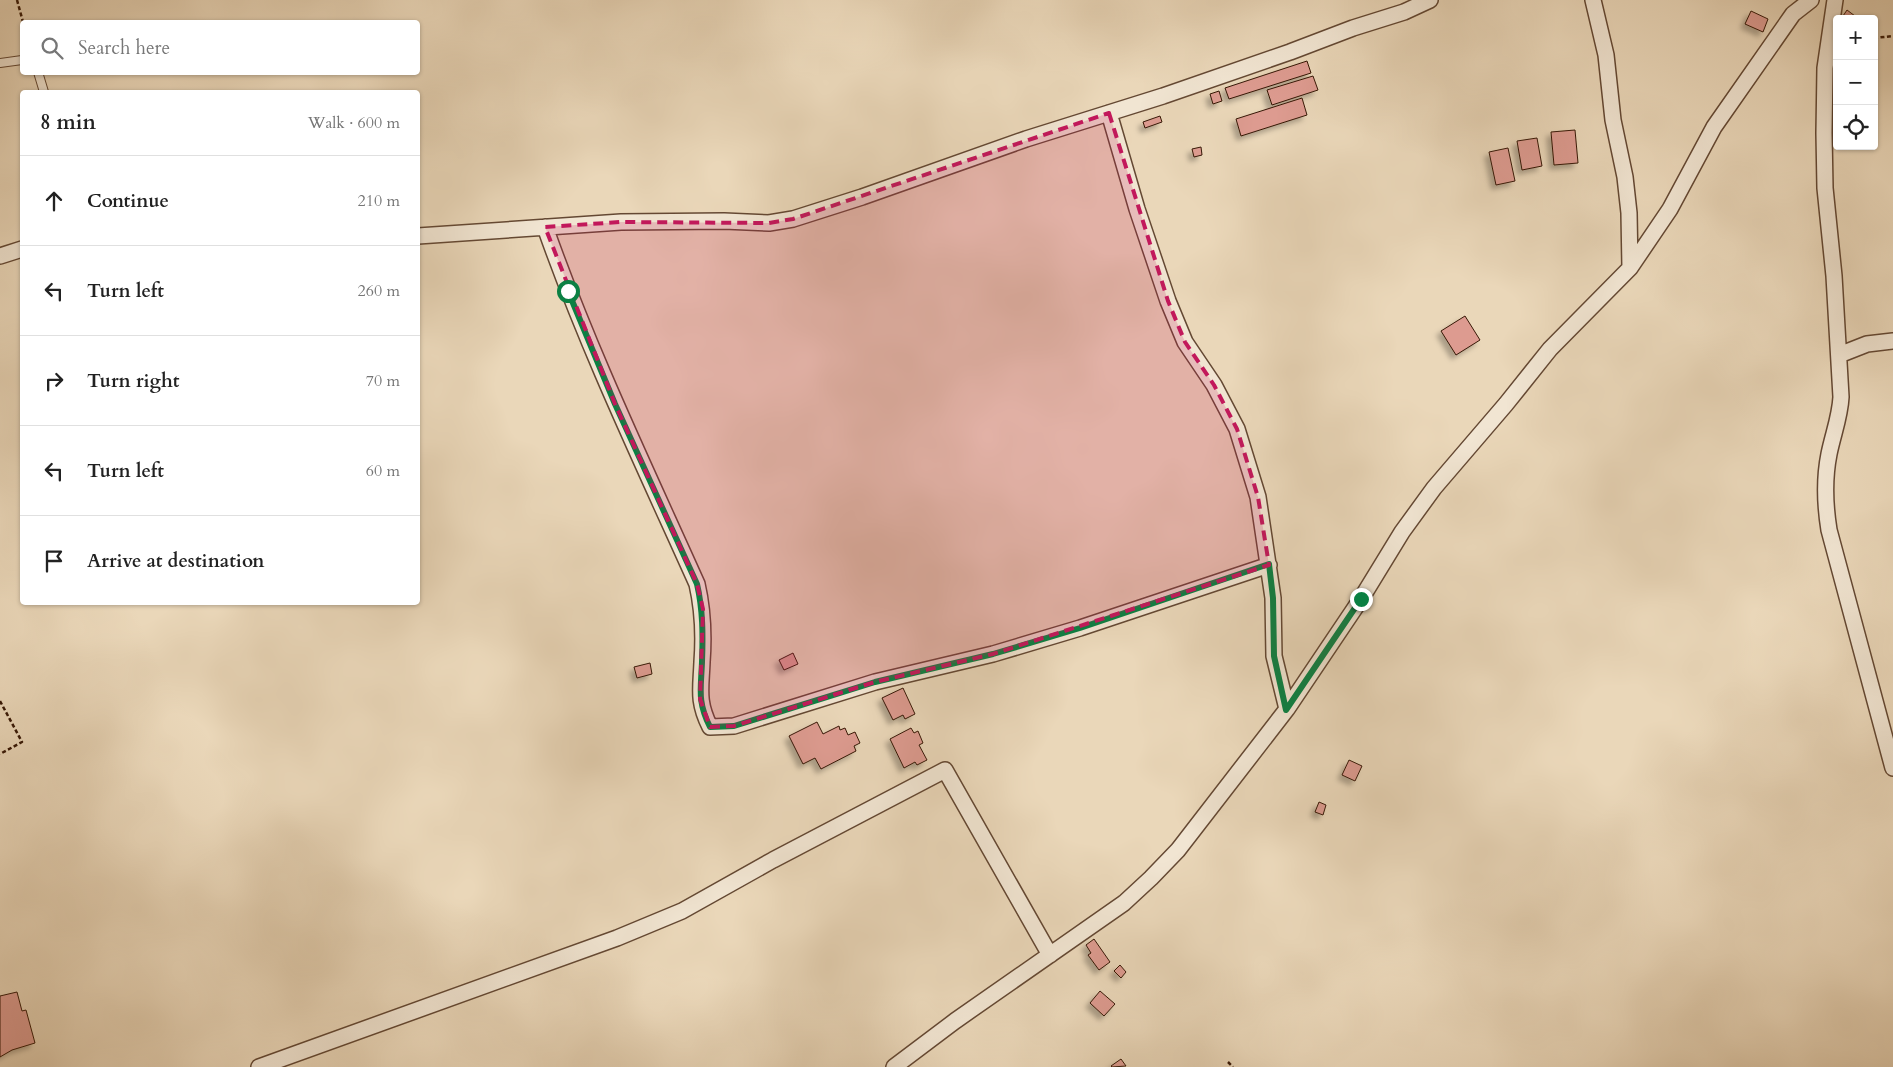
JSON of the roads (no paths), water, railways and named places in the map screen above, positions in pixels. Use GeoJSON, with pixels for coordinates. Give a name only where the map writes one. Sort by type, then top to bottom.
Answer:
{"type":"FeatureCollection","features":[{"type":"Feature","properties":{"kind":"street"},"geometry":{"type":"LineString","coordinates":[[420,236],[621,222],[724,221],[769,223],[793,219],[862,197],[1026,139],[1290,52],[1353,28],[1404,12],[1430,0]]}},
{"type":"Feature","properties":{"kind":"street"},"geometry":{"type":"LineString","coordinates":[[1593,0],[1606,55],[1614,120],[1625,177],[1629,213],[1630,268]]}},
{"type":"Feature","properties":{"kind":"street"},"geometry":{"type":"LineString","coordinates":[[894,1067],[955,1021],[1124,903],[1151,878],[1202,820],[1286,710],[1361,599],[1402,532],[1434,488],[1550,349],[1630,268],[1670,209],[1714,128],[1793,14],[1811,0]]}},
{"type":"Feature","properties":{"kind":"street"},"geometry":{"type":"LineString","coordinates":[[1836,0],[1825,68],[1824,133],[1826,188],[1839,355],[1840,410],[1829,454],[1825,508],[1829,530],[1893,768]]}},
{"type":"Feature","properties":{"kind":"street"},"geometry":{"type":"LineString","coordinates":[[1109,113],[1137,209],[1168,301],[1185,342],[1214,385],[1237,430],[1258,497],[1273,598],[1274,656],[1286,710]]}},
{"type":"Feature","properties":{"kind":"street"},"geometry":{"type":"LineString","coordinates":[[545,227],[568,291],[615,404],[697,584],[703,609],[700,699],[703,714],[710,727],[734,726],[875,682],[1011,648],[1080,628],[1269,564]]}},
{"type":"Feature","properties":{"kind":"street"},"geometry":{"type":"LineString","coordinates":[[0,256],[20,250]]}},
{"type":"Feature","properties":{"kind":"street"},"geometry":{"type":"LineString","coordinates":[[1839,355],[1867,344],[1893,341]]}},
{"type":"Feature","properties":{"kind":"street"},"geometry":{"type":"LineString","coordinates":[[259,1067],[617,938],[682,911],[773,860],[945,770],[1050,955]]}},
{"type":"Feature","properties":{"kind":"lane"},"geometry":{"type":"LineString","coordinates":[[0,63],[20,60]]}},
{"type":"Feature","properties":{"kind":"lane"},"geometry":{"type":"LineString","coordinates":[[39,75],[43,90]]}}]}
